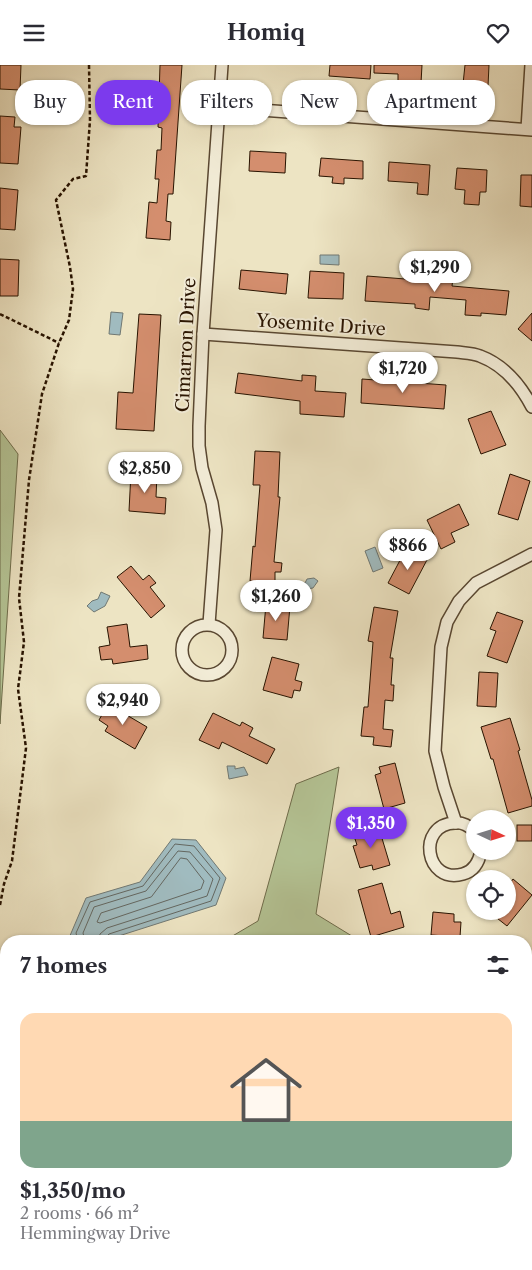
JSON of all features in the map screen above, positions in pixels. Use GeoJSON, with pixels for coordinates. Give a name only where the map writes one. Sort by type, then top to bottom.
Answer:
{"type":"FeatureCollection","features":[{"type":"Feature","properties":{"kind":"street","name":"Cimarron Drive"},"geometry":{"type":"LineString","coordinates":[[221,80],[222,65]]}},
{"type":"Feature","properties":{"kind":"street"},"geometry":{"type":"LineString","coordinates":[[272,111],[529,130],[531,65]]}},
{"type":"Feature","properties":{"kind":"street","name":"Cimarron Drive"},"geometry":{"type":"LineString","coordinates":[[209,625],[216,531],[212,503],[202,468],[199,446],[203,334],[218,125]]}},
{"type":"Feature","properties":{"kind":"street","name":"Yosemite Drive"},"geometry":{"type":"LineString","coordinates":[[203,334],[479,355],[506,369],[527,396],[532,407]]}},
{"type":"Feature","properties":{"kind":"street"},"geometry":{"type":"LineString","coordinates":[[456,823],[435,751],[441,647],[447,622],[459,601],[476,583],[532,555]]}},
{"type":"Feature","properties":{"kind":"street"},"geometry":{"type":"LineString","coordinates":[[209,625],[226,633],[230,639],[232,651],[231,658],[224,669],[212,675],[206,675],[199,674],[188,666],[184,661],[182,648],[186,635],[196,627],[209,625]]}},
{"type":"Feature","properties":{"kind":"street"},"geometry":{"type":"LineString","coordinates":[[466,825],[447,824],[440,828],[430,841],[430,858],[439,870],[449,875],[466,873],[479,860]]}},
{"type":"Feature","properties":{"kind":"path"},"geometry":{"type":"LineString","coordinates":[[0,905],[4,884],[12,861],[26,748],[18,689],[24,642],[19,598],[29,480],[42,394],[59,343],[69,320],[73,289],[56,200],[73,179],[86,176],[90,120],[90,65]]}},
{"type":"Feature","properties":{"kind":"path"},"geometry":{"type":"LineString","coordinates":[[0,314],[59,343]]}},
{"type":"Feature","properties":{"kind":"green space"},"geometry":{"type":"Polygon","coordinates":[[[0,430],[18,454],[0,724],[0,430]]]}},
{"type":"Feature","properties":{"kind":"green space"},"geometry":{"type":"Polygon","coordinates":[[[339,767],[316,914],[350,935],[234,935],[258,921],[296,784],[339,767]]]}},
{"type":"Feature","properties":{"kind":"water"},"geometry":{"type":"Polygon","coordinates":[[[320,255],[339,255],[339,265],[320,264],[320,255]]]}},
{"type":"Feature","properties":{"kind":"water"},"geometry":{"type":"Polygon","coordinates":[[[111,312],[123,313],[120,335],[109,334],[111,312]]]}},
{"type":"Feature","properties":{"kind":"water"},"geometry":{"type":"Polygon","coordinates":[[[375,547],[383,568],[373,572],[365,551],[375,547]]]}},
{"type":"Feature","properties":{"kind":"water"},"geometry":{"type":"Polygon","coordinates":[[[314,578],[318,581],[313,588],[307,589],[303,594],[296,591],[295,586],[300,582],[305,583],[307,579],[314,578]]]}},
{"type":"Feature","properties":{"kind":"water"},"geometry":{"type":"Polygon","coordinates":[[[101,592],[110,596],[105,606],[94,612],[87,606],[92,601],[98,599],[101,592]]]}},
{"type":"Feature","properties":{"kind":"water"},"geometry":{"type":"Polygon","coordinates":[[[227,766],[235,766],[235,769],[244,767],[248,775],[229,779],[227,766]]]}},
{"type":"Feature","properties":{"kind":"water"},"geometry":{"type":"Polygon","coordinates":[[[172,839],[196,840],[226,878],[216,905],[122,935],[70,935],[86,898],[140,882],[172,839]]]}},
{"type":"Feature","properties":{"kind":"building"},"geometry":{"type":"Polygon","coordinates":[[[0,65],[21,65],[20,80],[15,80],[15,90],[0,89],[0,65]]]}},
{"type":"Feature","properties":{"kind":"building"},"geometry":{"type":"Polygon","coordinates":[[[160,65],[182,65],[173,194],[168,194],[166,221],[171,222],[170,240],[146,238],[149,202],[157,203],[159,179],[155,179],[157,150],[161,150],[162,128],[158,127],[158,125],[171,125],[171,80],[160,80],[160,65]]]}},
{"type":"Feature","properties":{"kind":"building"},"geometry":{"type":"Polygon","coordinates":[[[330,65],[371,65],[370,79],[329,76],[330,65]]]}},
{"type":"Feature","properties":{"kind":"building"},"geometry":{"type":"Polygon","coordinates":[[[374,65],[422,65],[421,80],[398,80],[398,74],[374,73],[374,65]]]}},
{"type":"Feature","properties":{"kind":"building"},"geometry":{"type":"Polygon","coordinates":[[[465,65],[489,65],[488,80],[463,80],[465,65]]]}},
{"type":"Feature","properties":{"kind":"building"},"geometry":{"type":"Polygon","coordinates":[[[0,116],[15,117],[14,127],[21,127],[18,164],[0,163],[0,116]]]}},
{"type":"Feature","properties":{"kind":"building"},"geometry":{"type":"Polygon","coordinates":[[[250,151],[286,153],[285,173],[249,171],[250,151]]]}},
{"type":"Feature","properties":{"kind":"building"},"geometry":{"type":"Polygon","coordinates":[[[321,158],[363,161],[363,179],[344,178],[344,184],[332,183],[333,177],[319,176],[321,158]]]}},
{"type":"Feature","properties":{"kind":"building"},"geometry":{"type":"Polygon","coordinates":[[[389,162],[430,165],[428,195],[417,194],[418,183],[388,181],[389,162]]]}},
{"type":"Feature","properties":{"kind":"building"},"geometry":{"type":"Polygon","coordinates":[[[457,168],[487,170],[486,192],[480,192],[479,205],[464,204],[465,190],[455,189],[457,168]]]}},
{"type":"Feature","properties":{"kind":"building"},"geometry":{"type":"Polygon","coordinates":[[[521,175],[532,175],[532,207],[520,206],[521,175]]]}},
{"type":"Feature","properties":{"kind":"building"},"geometry":{"type":"Polygon","coordinates":[[[0,188],[18,190],[15,230],[0,229],[0,188]]]}},
{"type":"Feature","properties":{"kind":"building"},"geometry":{"type":"Polygon","coordinates":[[[0,259],[19,260],[18,296],[0,296],[0,259]]]}},
{"type":"Feature","properties":{"kind":"building"},"geometry":{"type":"Polygon","coordinates":[[[419,268],[430,270],[430,276],[453,278],[452,286],[509,291],[506,315],[481,313],[481,316],[465,315],[466,300],[430,297],[429,310],[415,308],[415,304],[365,301],[367,276],[418,280],[419,268]]]}},
{"type":"Feature","properties":{"kind":"building"},"geometry":{"type":"Polygon","coordinates":[[[241,270],[288,274],[286,294],[239,289],[241,270]]]}},
{"type":"Feature","properties":{"kind":"building"},"geometry":{"type":"Polygon","coordinates":[[[310,271],[344,273],[343,299],[308,298],[310,271]]]}},
{"type":"Feature","properties":{"kind":"building"},"geometry":{"type":"Polygon","coordinates":[[[532,313],[532,341],[518,329],[532,313]]]}},
{"type":"Feature","properties":{"kind":"building"},"geometry":{"type":"Polygon","coordinates":[[[139,314],[161,315],[154,431],[116,429],[118,392],[133,393],[139,314]]]}},
{"type":"Feature","properties":{"kind":"building"},"geometry":{"type":"Polygon","coordinates":[[[238,373],[302,381],[302,375],[316,376],[315,391],[346,393],[344,417],[300,414],[300,401],[235,393],[238,373]]]}},
{"type":"Feature","properties":{"kind":"building"},"geometry":{"type":"Polygon","coordinates":[[[362,379],[446,385],[444,409],[361,403],[362,379]]]}},
{"type":"Feature","properties":{"kind":"building"},"geometry":{"type":"Polygon","coordinates":[[[491,411],[506,445],[481,454],[468,419],[491,411]]]}},
{"type":"Feature","properties":{"kind":"building"},"geometry":{"type":"Polygon","coordinates":[[[255,451],[280,452],[278,497],[280,497],[274,562],[282,563],[281,572],[275,572],[275,583],[250,581],[260,485],[253,485],[255,451]]]}},
{"type":"Feature","properties":{"kind":"building"},"geometry":{"type":"Polygon","coordinates":[[[131,472],[157,474],[156,497],[166,498],[165,514],[129,511],[131,472]]]}},
{"type":"Feature","properties":{"kind":"building"},"geometry":{"type":"Polygon","coordinates":[[[510,474],[530,481],[518,520],[498,514],[510,474]]]}},
{"type":"Feature","properties":{"kind":"building"},"geometry":{"type":"Polygon","coordinates":[[[459,504],[469,525],[451,533],[455,542],[441,549],[427,520],[459,504]]]}},
{"type":"Feature","properties":{"kind":"building"},"geometry":{"type":"Polygon","coordinates":[[[407,547],[428,558],[409,594],[388,583],[407,547]]]}},
{"type":"Feature","properties":{"kind":"building"},"geometry":{"type":"Polygon","coordinates":[[[131,566],[143,580],[149,575],[156,583],[150,587],[165,606],[151,618],[117,577],[131,566]]]}},
{"type":"Feature","properties":{"kind":"building"},"geometry":{"type":"Polygon","coordinates":[[[266,604],[290,606],[287,640],[263,638],[266,604]]]}},
{"type":"Feature","properties":{"kind":"building"},"geometry":{"type":"Polygon","coordinates":[[[374,607],[398,611],[390,658],[393,658],[391,685],[394,685],[393,701],[385,700],[383,729],[393,730],[391,747],[373,745],[374,737],[361,736],[364,707],[368,707],[373,642],[368,641],[374,607]]]}},
{"type":"Feature","properties":{"kind":"building"},"geometry":{"type":"Polygon","coordinates":[[[497,612],[523,621],[507,663],[487,656],[496,631],[490,629],[497,612]]]}},
{"type":"Feature","properties":{"kind":"building"},"geometry":{"type":"Polygon","coordinates":[[[127,624],[130,647],[147,645],[148,659],[113,664],[112,659],[101,660],[99,647],[110,645],[107,627],[127,624]]]}},
{"type":"Feature","properties":{"kind":"building"},"geometry":{"type":"Polygon","coordinates":[[[272,657],[299,664],[295,680],[302,682],[300,691],[294,690],[292,698],[263,690],[272,657]]]}},
{"type":"Feature","properties":{"kind":"building"},"geometry":{"type":"Polygon","coordinates":[[[479,672],[498,673],[496,707],[477,706],[479,672]]]}},
{"type":"Feature","properties":{"kind":"building"},"geometry":{"type":"Polygon","coordinates":[[[108,704],[147,727],[135,749],[105,731],[108,726],[99,720],[108,704]]]}},
{"type":"Feature","properties":{"kind":"building"},"geometry":{"type":"Polygon","coordinates":[[[213,713],[240,726],[242,722],[253,728],[249,736],[275,749],[267,764],[222,742],[219,749],[199,740],[213,713]]]}},
{"type":"Feature","properties":{"kind":"building"},"geometry":{"type":"Polygon","coordinates":[[[510,718],[520,750],[518,751],[532,806],[516,811],[507,810],[493,759],[491,759],[481,727],[510,718]]]}},
{"type":"Feature","properties":{"kind":"building"},"geometry":{"type":"Polygon","coordinates":[[[395,763],[405,803],[384,809],[375,775],[381,773],[379,767],[395,763]]]}},
{"type":"Feature","properties":{"kind":"building"},"geometry":{"type":"Polygon","coordinates":[[[378,825],[390,865],[373,870],[372,865],[360,868],[353,846],[357,845],[353,833],[378,825]]]}},
{"type":"Feature","properties":{"kind":"building"},"geometry":{"type":"Polygon","coordinates":[[[517,825],[532,825],[532,841],[517,841],[517,825]]]}},
{"type":"Feature","properties":{"kind":"building"},"geometry":{"type":"Polygon","coordinates":[[[516,882],[532,895],[516,915],[516,882]]]}},
{"type":"Feature","properties":{"kind":"building"},"geometry":{"type":"Polygon","coordinates":[[[382,883],[391,914],[400,911],[404,927],[378,935],[370,935],[358,890],[382,883]]]}},
{"type":"Feature","properties":{"kind":"building"},"geometry":{"type":"Polygon","coordinates":[[[433,912],[454,914],[454,922],[461,922],[460,935],[431,935],[433,912]]]}},
{"type":"Feature","properties":{"kind":"building"},"geometry":{"type":"Polygon","coordinates":[[[499,920],[512,920],[507,926],[499,920]]]}}]}
